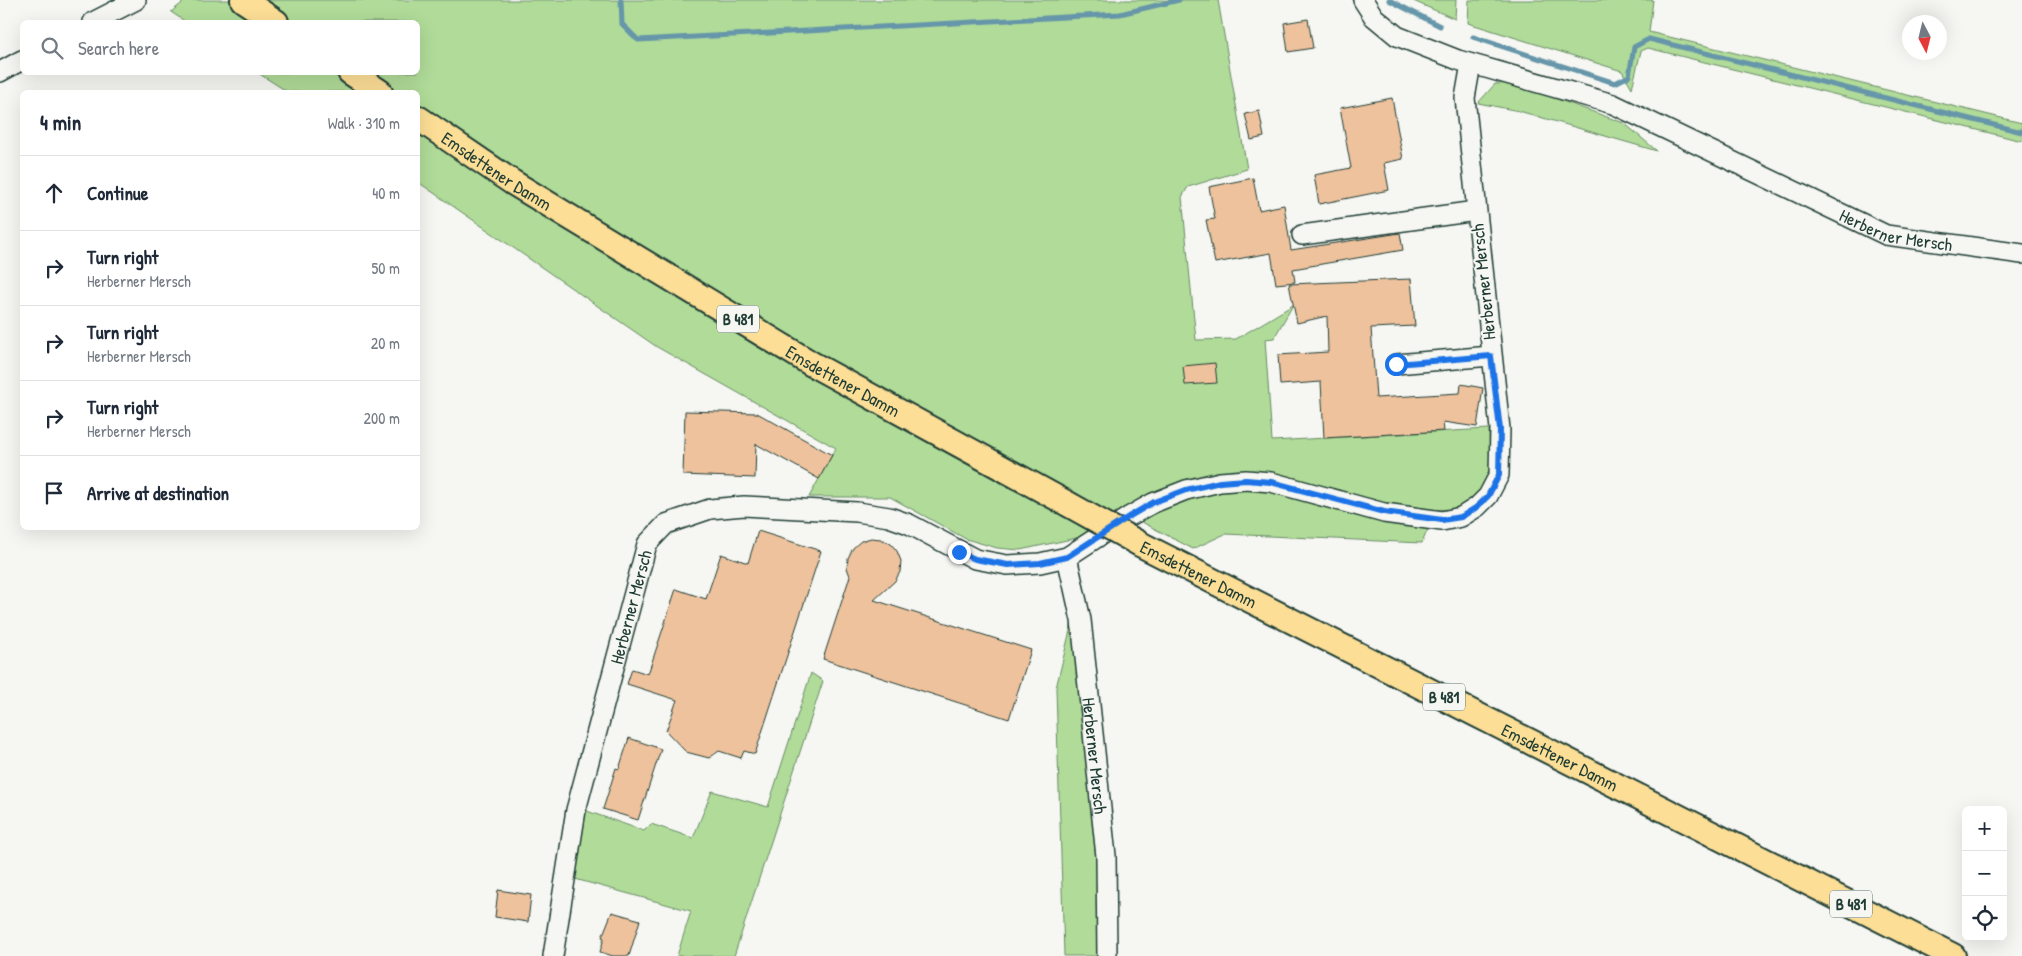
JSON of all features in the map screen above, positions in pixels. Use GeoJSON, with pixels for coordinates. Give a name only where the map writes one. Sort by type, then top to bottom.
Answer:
{"type":"FeatureCollection","features":[{"type":"Feature","properties":{"kind":"main road"},"geometry":{"type":"LineString","coordinates":[[243,0],[273,20]]}},
{"type":"Feature","properties":{"kind":"main road"},"geometry":{"type":"LineString","coordinates":[[354,75],[377,90]]}},
{"type":"Feature","properties":{"kind":"main road","name":"Emsdettener Damm"},"geometry":{"type":"LineString","coordinates":[[420,119],[512,182],[812,364],[1140,544],[1953,956]]}},
{"type":"Feature","properties":{"kind":"street"},"geometry":{"type":"LineString","coordinates":[[97,20],[136,0]]}},
{"type":"Feature","properties":{"kind":"street","name":"Herberner Mersch"},"geometry":{"type":"LineString","coordinates":[[1363,0],[1374,17],[1397,36],[1471,64],[1613,104],[1886,235],[2022,254]]}},
{"type":"Feature","properties":{"kind":"street"},"geometry":{"type":"LineString","coordinates":[[0,72],[20,61]]}},
{"type":"Feature","properties":{"kind":"street","name":"Herberner Mersch"},"geometry":{"type":"LineString","coordinates":[[553,956],[579,801],[648,544],[666,524],[710,509],[744,506],[857,512],[889,517],[908,524],[975,559],[1008,565],[1040,563],[1067,557],[1154,502],[1186,490],[1220,482],[1246,480],[1271,482],[1384,512],[1442,520],[1461,517],[1477,507],[1488,496],[1499,475],[1500,429],[1465,98],[1471,64]]}},
{"type":"Feature","properties":{"kind":"street"},"geometry":{"type":"LineString","coordinates":[[1302,235],[1476,211]]}},
{"type":"Feature","properties":{"kind":"street"},"geometry":{"type":"LineString","coordinates":[[1396,364],[1491,356]]}},
{"type":"Feature","properties":{"kind":"street","name":"Herberner Mersch"},"geometry":{"type":"LineString","coordinates":[[1067,557],[1081,620],[1106,856],[1107,956]]}},
{"type":"Feature","properties":{"kind":"green space"},"geometry":{"type":"Polygon","coordinates":[[[186,0],[1218,0],[1247,169],[1188,187],[1182,197],[1196,340],[1236,339],[1293,305],[1274,338],[1265,339],[1272,441],[1489,429],[1490,470],[1478,494],[1461,509],[1436,510],[1422,543],[1225,534],[1193,549],[1123,512],[1086,536],[1020,550],[997,548],[966,539],[890,497],[809,497],[836,448],[657,347],[420,183],[420,90],[285,90],[261,75],[420,75],[420,20],[183,20],[171,12],[186,0]]]}},
{"type":"Feature","properties":{"kind":"green space"},"geometry":{"type":"Polygon","coordinates":[[[1411,0],[1456,0],[1455,19],[1411,0]]]}},
{"type":"Feature","properties":{"kind":"green space"},"geometry":{"type":"Polygon","coordinates":[[[1469,0],[1653,0],[1649,32],[2022,123],[2022,141],[1648,48],[1641,51],[1632,88],[1622,71],[1468,23],[1469,0]]]}},
{"type":"Feature","properties":{"kind":"green space"},"geometry":{"type":"Polygon","coordinates":[[[1512,83],[1624,123],[1657,151],[1519,111],[1478,103],[1495,84],[1512,83]]]}},
{"type":"Feature","properties":{"kind":"green space"},"geometry":{"type":"Polygon","coordinates":[[[1072,622],[1099,851],[1100,956],[1064,956],[1056,688],[1072,622]]]}},
{"type":"Feature","properties":{"kind":"green space"},"geometry":{"type":"Polygon","coordinates":[[[811,673],[823,681],[734,956],[677,956],[691,911],[575,879],[584,810],[644,831],[651,824],[693,838],[712,791],[768,807],[811,673]]]}},
{"type":"Feature","properties":{"kind":"building"},"geometry":{"type":"Polygon","coordinates":[[[1308,19],[1313,48],[1288,52],[1284,23],[1308,19]]]}},
{"type":"Feature","properties":{"kind":"building"},"geometry":{"type":"Polygon","coordinates":[[[1392,98],[1403,159],[1384,163],[1389,190],[1319,204],[1314,175],[1351,168],[1340,108],[1392,98]]]}},
{"type":"Feature","properties":{"kind":"building"},"geometry":{"type":"Polygon","coordinates":[[[1259,111],[1264,137],[1251,140],[1245,114],[1259,111]]]}},
{"type":"Feature","properties":{"kind":"building"},"geometry":{"type":"Polygon","coordinates":[[[1253,178],[1259,210],[1284,205],[1291,250],[1400,233],[1403,250],[1293,269],[1295,282],[1276,284],[1271,253],[1215,263],[1206,220],[1215,219],[1209,187],[1253,178]]]}},
{"type":"Feature","properties":{"kind":"building"},"geometry":{"type":"Polygon","coordinates":[[[1411,279],[1415,326],[1371,328],[1376,398],[1460,393],[1461,384],[1483,388],[1477,427],[1443,422],[1444,431],[1324,438],[1321,382],[1280,385],[1278,355],[1328,352],[1327,316],[1297,323],[1289,284],[1411,279]]]}},
{"type":"Feature","properties":{"kind":"building"},"geometry":{"type":"Polygon","coordinates":[[[1215,363],[1217,383],[1185,385],[1183,366],[1215,363]]]}},
{"type":"Feature","properties":{"kind":"building"},"geometry":{"type":"Polygon","coordinates":[[[685,411],[757,413],[832,455],[819,479],[756,444],[755,478],[683,475],[685,411]]]}},
{"type":"Feature","properties":{"kind":"building"},"geometry":{"type":"Polygon","coordinates":[[[758,531],[821,551],[755,754],[744,751],[741,758],[719,751],[709,758],[686,752],[666,731],[677,700],[627,684],[632,669],[648,674],[676,589],[706,599],[721,554],[748,563],[758,531]]]}},
{"type":"Feature","properties":{"kind":"building"},"geometry":{"type":"Polygon","coordinates":[[[871,538],[881,539],[891,544],[897,551],[901,561],[900,572],[895,581],[874,600],[1031,650],[1009,719],[823,659],[850,576],[847,568],[848,558],[853,548],[861,541],[871,538]]]}},
{"type":"Feature","properties":{"kind":"building"},"geometry":{"type":"Polygon","coordinates":[[[629,738],[661,749],[638,820],[603,809],[616,768],[619,769],[629,738]]]}},
{"type":"Feature","properties":{"kind":"building"},"geometry":{"type":"Polygon","coordinates":[[[498,890],[531,895],[528,922],[495,917],[498,890]]]}},
{"type":"Feature","properties":{"kind":"building"},"geometry":{"type":"Polygon","coordinates":[[[612,912],[640,920],[629,956],[613,956],[600,952],[604,938],[602,937],[612,912]]]}},
{"type":"Feature","properties":{"kind":"waterway"},"geometry":{"type":"LineString","coordinates":[[621,0],[622,24],[638,40],[1120,14],[1179,0]]}},
{"type":"Feature","properties":{"kind":"waterway"},"geometry":{"type":"LineString","coordinates":[[1389,0],[1440,26]]}},
{"type":"Feature","properties":{"kind":"waterway"},"geometry":{"type":"LineString","coordinates":[[1473,37],[1615,83],[1629,76],[1634,47],[1649,39],[2022,132]]}},
{"type":"Feature","properties":{"kind":"route"},"geometry":{"type":"LineString","coordinates":[[959,552],[975,559],[1008,565],[1040,563],[1067,557],[1154,502],[1186,490],[1220,482],[1246,480],[1271,482],[1384,512],[1442,520],[1461,517],[1477,507],[1488,496],[1499,475],[1500,429],[1491,356],[1396,364]]}}]}
